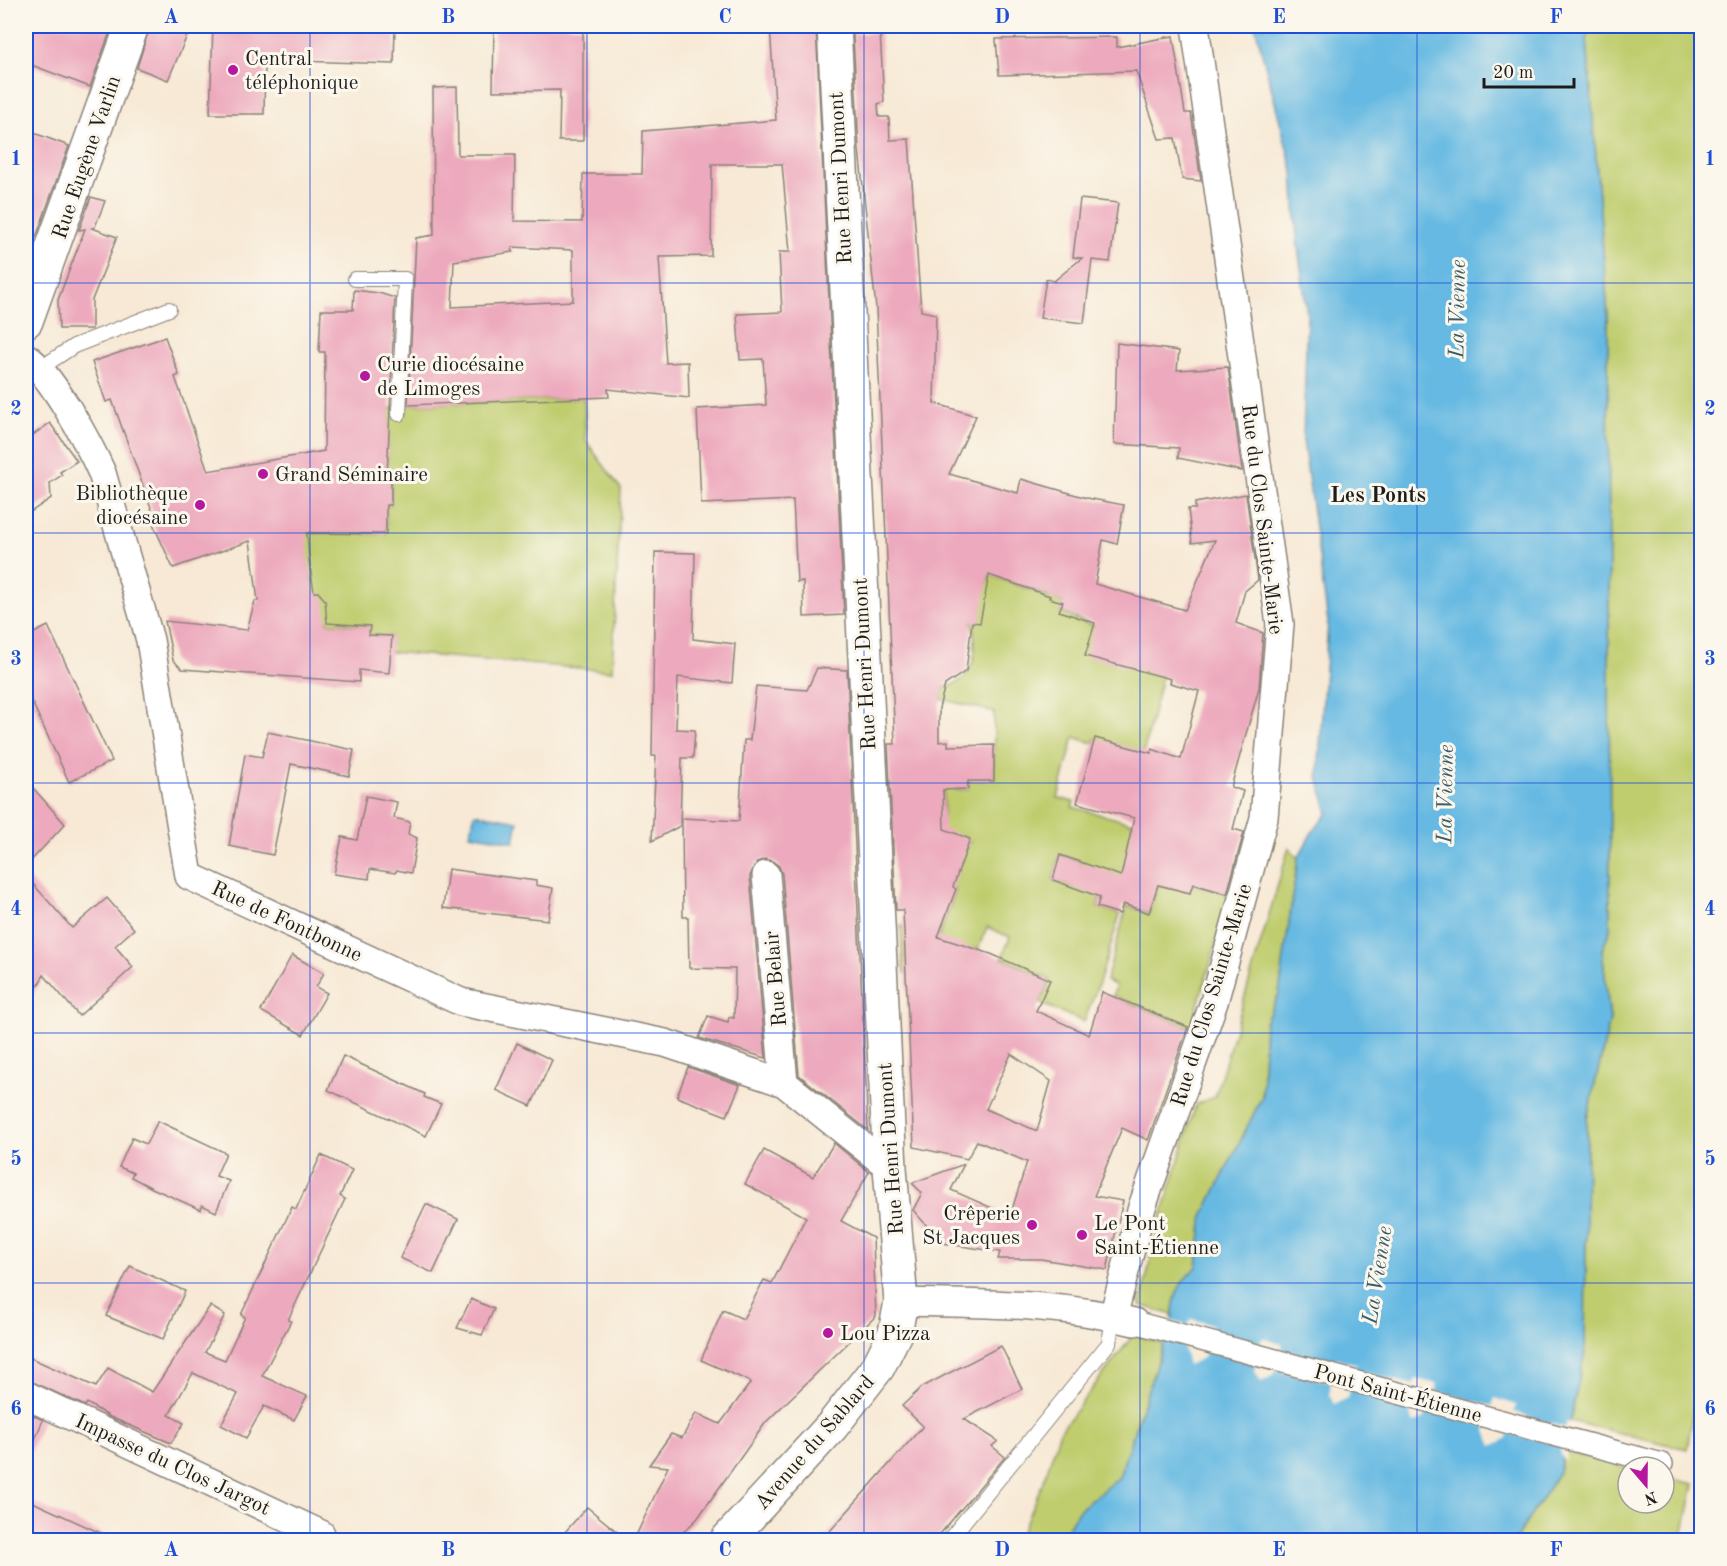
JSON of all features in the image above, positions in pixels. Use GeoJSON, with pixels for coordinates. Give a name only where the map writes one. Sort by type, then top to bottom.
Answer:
{"type":"FeatureCollection","features":[{"type":"Feature","properties":{"kind":"street","name":"Rue Eugène Varlin"},"geometry":{"type":"LineString","coordinates":[[28,306],[132,26]]}},
{"type":"Feature","properties":{"kind":"street","name":"Rue Henri Dumont"},"geometry":{"type":"LineString","coordinates":[[834,26],[890,1168],[901,1302]]}},
{"type":"Feature","properties":{"kind":"street","name":"Rue du Clos Sainte-Marie"},"geometry":{"type":"LineString","coordinates":[[1123,1319],[1142,1207],[1214,1002],[1264,819],[1280,624],[1195,26]]}},
{"type":"Feature","properties":{"kind":"street","name":"Rue de Fontbonne"},"geometry":{"type":"LineString","coordinates":[[32,363],[91,447],[102,472],[150,640],[189,876],[461,1002],[665,1043],[784,1083],[890,1168]]}},
{"type":"Feature","properties":{"kind":"street","name":"Rue Belair"},"geometry":{"type":"LineString","coordinates":[[766,875],[784,1083]]}},
{"type":"Feature","properties":{"kind":"street"},"geometry":{"type":"LineString","coordinates":[[901,1302],[1026,1305],[1075,1309],[1123,1319]]}},
{"type":"Feature","properties":{"kind":"street","name":"Avenue du Sablard"},"geometry":{"type":"LineString","coordinates":[[727,1540],[832,1426],[878,1367],[895,1333],[901,1302]]}},
{"type":"Feature","properties":{"kind":"street","name":"Pont Saint-Étienne"},"geometry":{"type":"LineString","coordinates":[[1123,1319],[1629,1455]]}},
{"type":"Feature","properties":{"kind":"street","name":"Impasse du Clos Jargot"},"geometry":{"type":"LineString","coordinates":[[26,1395],[321,1534]]}},
{"type":"Feature","properties":{"kind":"lane"},"geometry":{"type":"LineString","coordinates":[[355,279],[405,279],[399,414]]}},
{"type":"Feature","properties":{"kind":"lane"},"geometry":{"type":"LineString","coordinates":[[32,363],[169,309]]}},
{"type":"Feature","properties":{"kind":"lane"},"geometry":{"type":"LineString","coordinates":[[949,1540],[1109,1343],[1123,1319]]}},
{"type":"Feature","properties":{"kind":"green space"},"geometry":{"type":"Polygon","coordinates":[[[1586,26],[1701,26],[1701,1367],[1687,1449],[1570,1421],[1585,1352],[1587,1118],[1610,1020],[1602,949],[1610,931],[1608,316],[1586,26]]]}},
{"type":"Feature","properties":{"kind":"green space"},"geometry":{"type":"Polygon","coordinates":[[[584,398],[586,441],[621,489],[612,671],[390,652],[391,636],[369,635],[369,626],[329,623],[318,612],[309,593],[312,581],[300,533],[386,534],[386,505],[391,505],[391,479],[387,477],[389,409],[406,405],[584,398]]]}},
{"type":"Feature","properties":{"kind":"green space"},"geometry":{"type":"Polygon","coordinates":[[[990,575],[1063,602],[1060,612],[1094,626],[1162,676],[1142,759],[1095,738],[1093,743],[1074,737],[1058,798],[1074,802],[1072,807],[1133,823],[1125,891],[1102,889],[1097,907],[1120,914],[1101,977],[1084,1022],[1040,1003],[1050,980],[1002,958],[1010,937],[987,927],[978,949],[972,948],[963,969],[991,1001],[905,973],[903,967],[901,926],[939,937],[956,889],[940,882],[952,846],[966,851],[970,840],[940,836],[944,811],[943,781],[956,790],[968,789],[968,781],[994,780],[994,712],[941,699],[944,688],[965,676],[971,667],[975,645],[969,609],[985,588],[990,575]],[[1060,855],[1053,880],[1074,887],[1081,862],[1060,855]]]}},
{"type":"Feature","properties":{"kind":"green space"},"geometry":{"type":"Polygon","coordinates":[[[1289,847],[1298,858],[1279,994],[1265,1023],[1262,1097],[1203,1216],[1197,1267],[1179,1288],[1173,1315],[1140,1305],[1160,1221],[1196,1104],[1215,1097],[1289,847]]]}},
{"type":"Feature","properties":{"kind":"green space"},"geometry":{"type":"Polygon","coordinates":[[[1193,884],[1231,895],[1191,1028],[1113,996],[1116,985],[1106,981],[1127,906],[1149,913],[1158,885],[1174,889],[1193,884]]]}},
{"type":"Feature","properties":{"kind":"green space"},"geometry":{"type":"Polygon","coordinates":[[[1134,1334],[1163,1344],[1119,1477],[1078,1511],[1061,1540],[1018,1540],[1045,1477],[1060,1431],[1134,1334]]]}},
{"type":"Feature","properties":{"kind":"green space"},"geometry":{"type":"Polygon","coordinates":[[[1564,1452],[1616,1465],[1616,1515],[1676,1515],[1676,1480],[1694,1484],[1682,1540],[1515,1540],[1559,1472],[1564,1452]]]}},
{"type":"Feature","properties":{"kind":"water","name":"La Vienne"},"geometry":{"type":"Polygon","coordinates":[[[1255,26],[1586,26],[1608,316],[1610,931],[1602,949],[1610,1020],[1587,1118],[1585,1352],[1559,1472],[1515,1540],[1061,1540],[1078,1511],[1119,1477],[1173,1315],[1177,1294],[1183,1282],[1197,1267],[1203,1216],[1262,1097],[1265,1023],[1279,994],[1298,858],[1311,834],[1328,813],[1318,777],[1328,622],[1303,440],[1307,314],[1297,239],[1293,171],[1255,26]]]}},
{"type":"Feature","properties":{"kind":"water"},"geometry":{"type":"Polygon","coordinates":[[[475,813],[518,821],[514,842],[470,834],[475,813]]]}},
{"type":"Feature","properties":{"kind":"pier"},"geometry":{"type":"Polygon","coordinates":[[[1191,1319],[1213,1325],[1211,1331],[1260,1344],[1262,1338],[1282,1344],[1282,1350],[1333,1363],[1336,1358],[1356,1364],[1355,1370],[1413,1385],[1416,1379],[1438,1384],[1436,1391],[1492,1406],[1495,1398],[1516,1405],[1514,1412],[1565,1428],[1567,1422],[1573,1423],[1565,1462],[1560,1454],[1561,1445],[1510,1433],[1506,1439],[1492,1446],[1486,1431],[1488,1427],[1430,1410],[1422,1420],[1414,1423],[1409,1410],[1411,1405],[1351,1388],[1347,1398],[1334,1404],[1329,1395],[1331,1382],[1276,1370],[1274,1375],[1261,1382],[1255,1371],[1256,1363],[1206,1351],[1203,1358],[1188,1365],[1183,1344],[1161,1339],[1168,1320],[1188,1326],[1191,1319]]]}},
{"type":"Feature","properties":{"kind":"building"},"geometry":{"type":"Polygon","coordinates":[[[26,26],[112,26],[90,87],[26,63],[26,26]]]}},
{"type":"Feature","properties":{"kind":"building"},"geometry":{"type":"Polygon","coordinates":[[[150,26],[174,26],[189,31],[168,80],[137,68],[150,26]]]}},
{"type":"Feature","properties":{"kind":"building","name":"Central téléphonique"},"geometry":{"type":"Polygon","coordinates":[[[213,26],[395,26],[394,64],[265,60],[264,114],[210,114],[213,26]]]}},
{"type":"Feature","properties":{"kind":"building"},"geometry":{"type":"Polygon","coordinates":[[[494,26],[583,26],[583,141],[559,141],[560,90],[493,91],[494,26]]]}},
{"type":"Feature","properties":{"kind":"building"},"geometry":{"type":"Polygon","coordinates":[[[770,26],[816,26],[844,615],[804,617],[803,581],[797,582],[793,500],[701,504],[697,409],[766,405],[763,359],[740,360],[737,314],[782,312],[779,252],[790,252],[782,164],[712,164],[711,256],[659,257],[666,363],[688,362],[689,398],[608,389],[609,397],[408,405],[416,238],[434,235],[433,88],[457,87],[458,155],[515,155],[514,221],[582,222],[583,174],[642,174],[643,131],[776,120],[770,26]],[[512,247],[513,252],[454,261],[452,307],[573,301],[573,250],[512,247]]]}},
{"type":"Feature","properties":{"kind":"building"},"geometry":{"type":"Polygon","coordinates":[[[880,32],[884,102],[878,104],[879,117],[889,117],[890,140],[909,139],[921,311],[936,314],[934,403],[976,416],[949,474],[1018,493],[1021,479],[1087,498],[1124,505],[1117,544],[1103,540],[1095,584],[1185,610],[1215,540],[1192,543],[1188,509],[1195,509],[1195,503],[1246,494],[1258,580],[1245,591],[1236,623],[1263,633],[1259,688],[1231,787],[1243,791],[1233,829],[1244,832],[1227,894],[1193,884],[1190,893],[1158,885],[1149,913],[1123,904],[1120,914],[1097,907],[1100,897],[1053,880],[1060,855],[1121,876],[1134,818],[1077,803],[1095,738],[1151,753],[1152,749],[1181,759],[1199,691],[1170,683],[1171,679],[1085,656],[1095,623],[1059,611],[1063,602],[989,575],[980,623],[972,622],[966,671],[945,685],[939,708],[939,742],[948,741],[948,746],[994,745],[994,781],[968,781],[968,789],[943,790],[944,829],[970,839],[953,887],[956,889],[938,937],[991,954],[1050,980],[1036,1011],[1089,1035],[1102,992],[1188,1027],[1148,1140],[1122,1128],[1094,1196],[1123,1201],[1107,1270],[1041,1259],[998,1259],[1000,1252],[942,1243],[913,1210],[922,1193],[912,1183],[964,1164],[951,1190],[1010,1216],[1027,1162],[977,1141],[967,1159],[914,1147],[903,910],[896,910],[888,744],[895,744],[876,308],[859,149],[853,34],[880,32]],[[1011,1054],[986,1109],[1037,1131],[1051,1081],[1011,1054]]]}},
{"type":"Feature","properties":{"kind":"building"},"geometry":{"type":"Polygon","coordinates":[[[1173,36],[1185,113],[1191,113],[1201,181],[1182,179],[1175,138],[1159,139],[1136,71],[999,75],[996,39],[1117,37],[1117,47],[1173,36]]]}},
{"type":"Feature","properties":{"kind":"building"},"geometry":{"type":"Polygon","coordinates":[[[26,130],[69,146],[36,237],[26,239],[26,130]]]}},
{"type":"Feature","properties":{"kind":"building"},"geometry":{"type":"Polygon","coordinates":[[[91,197],[105,201],[95,227],[92,228],[117,237],[92,300],[92,329],[59,329],[58,300],[85,229],[79,230],[91,197]]]}},
{"type":"Feature","properties":{"kind":"building"},"geometry":{"type":"Polygon","coordinates":[[[1080,199],[1118,203],[1110,262],[1092,260],[1084,323],[1040,318],[1046,279],[1054,281],[1082,258],[1073,257],[1080,199]]]}},
{"type":"Feature","properties":{"kind":"building","name":"Grand Séminaire"},"geometry":{"type":"Polygon","coordinates":[[[354,290],[379,293],[395,298],[387,477],[391,478],[391,505],[386,505],[386,534],[307,533],[309,560],[314,592],[318,592],[325,600],[327,623],[370,626],[369,635],[392,636],[389,673],[359,670],[359,682],[182,669],[173,660],[165,621],[247,630],[255,601],[258,601],[250,541],[173,568],[150,517],[154,516],[112,400],[106,402],[92,362],[165,337],[179,375],[175,377],[208,471],[324,451],[325,352],[319,352],[321,310],[353,310],[354,290]]]}},
{"type":"Feature","properties":{"kind":"building"},"geometry":{"type":"Polygon","coordinates":[[[1117,343],[1179,351],[1177,370],[1228,367],[1242,471],[1178,458],[1179,448],[1114,444],[1117,343]]]}},
{"type":"Feature","properties":{"kind":"building"},"geometry":{"type":"Polygon","coordinates":[[[50,423],[77,461],[60,472],[62,475],[50,483],[51,498],[26,515],[26,440],[50,423]]]}},
{"type":"Feature","properties":{"kind":"building"},"geometry":{"type":"Polygon","coordinates":[[[655,552],[695,553],[693,639],[735,644],[732,683],[678,677],[676,729],[695,730],[693,758],[682,758],[680,826],[652,841],[656,756],[652,756],[655,552]]]}},
{"type":"Feature","properties":{"kind":"building"},"geometry":{"type":"Polygon","coordinates":[[[48,626],[112,761],[69,782],[26,689],[26,637],[48,626]]]}},
{"type":"Feature","properties":{"kind":"building"},"geometry":{"type":"Polygon","coordinates":[[[817,668],[847,670],[868,1130],[799,1075],[782,874],[779,866],[764,859],[757,862],[750,876],[766,1058],[699,1038],[708,1016],[728,1022],[729,1017],[734,1018],[735,969],[689,968],[688,917],[683,917],[682,818],[739,821],[744,740],[750,740],[756,686],[807,690],[817,668]]]}},
{"type":"Feature","properties":{"kind":"building"},"geometry":{"type":"Polygon","coordinates":[[[268,732],[354,750],[349,776],[291,764],[273,855],[229,846],[245,754],[262,757],[268,732]]]}},
{"type":"Feature","properties":{"kind":"building"},"geometry":{"type":"Polygon","coordinates":[[[26,780],[65,824],[26,866],[26,780]]]}},
{"type":"Feature","properties":{"kind":"building"},"geometry":{"type":"Polygon","coordinates":[[[366,796],[397,802],[394,818],[410,822],[408,834],[417,838],[411,873],[370,869],[369,879],[334,874],[342,837],[357,840],[366,796]]]}},
{"type":"Feature","properties":{"kind":"building"},"geometry":{"type":"Polygon","coordinates":[[[448,869],[536,881],[536,885],[553,888],[548,920],[443,908],[448,869]]]}},
{"type":"Feature","properties":{"kind":"building"},"geometry":{"type":"Polygon","coordinates":[[[26,876],[72,928],[107,898],[134,929],[115,946],[133,967],[79,1016],[44,975],[26,1006],[26,876]]]}},
{"type":"Feature","properties":{"kind":"building"},"geometry":{"type":"Polygon","coordinates":[[[292,955],[324,973],[316,987],[327,993],[303,1035],[261,1011],[292,955]]]}},
{"type":"Feature","properties":{"kind":"building"},"geometry":{"type":"Polygon","coordinates":[[[517,1043],[552,1060],[531,1106],[496,1090],[517,1043]]]}},
{"type":"Feature","properties":{"kind":"building"},"geometry":{"type":"Polygon","coordinates":[[[343,1056],[425,1094],[424,1097],[441,1104],[426,1136],[328,1090],[343,1056]]]}},
{"type":"Feature","properties":{"kind":"building"},"geometry":{"type":"Polygon","coordinates":[[[688,1067],[740,1085],[727,1116],[677,1097],[688,1067]]]}},
{"type":"Feature","properties":{"kind":"building"},"geometry":{"type":"Polygon","coordinates":[[[158,1121],[226,1153],[216,1176],[229,1181],[216,1212],[202,1205],[201,1210],[152,1188],[131,1177],[133,1173],[119,1167],[132,1138],[146,1144],[158,1121]]]}},
{"type":"Feature","properties":{"kind":"building"},"geometry":{"type":"Polygon","coordinates":[[[834,1143],[869,1172],[841,1221],[873,1238],[876,1316],[766,1422],[697,1519],[675,1540],[634,1540],[668,1467],[649,1465],[671,1434],[682,1438],[696,1413],[720,1424],[751,1382],[701,1360],[723,1310],[743,1319],[764,1280],[772,1283],[806,1217],[745,1184],[764,1150],[813,1177],[834,1143]]]}},
{"type":"Feature","properties":{"kind":"building"},"geometry":{"type":"Polygon","coordinates":[[[321,1155],[352,1170],[340,1196],[345,1199],[288,1320],[291,1321],[262,1376],[307,1396],[294,1420],[264,1406],[246,1438],[221,1425],[238,1394],[193,1373],[169,1415],[184,1423],[171,1443],[110,1417],[87,1403],[85,1406],[26,1379],[26,1356],[96,1387],[108,1368],[152,1392],[210,1306],[225,1315],[205,1352],[225,1360],[245,1317],[241,1315],[292,1207],[296,1209],[321,1155]]]}},
{"type":"Feature","properties":{"kind":"building"},"geometry":{"type":"Polygon","coordinates":[[[426,1204],[458,1219],[433,1273],[400,1258],[426,1204]]]}},
{"type":"Feature","properties":{"kind":"building"},"geometry":{"type":"Polygon","coordinates":[[[130,1266],[185,1291],[163,1339],[106,1316],[130,1266]]]}},
{"type":"Feature","properties":{"kind":"building"},"geometry":{"type":"Polygon","coordinates":[[[471,1299],[494,1309],[482,1335],[457,1328],[471,1299]]]}},
{"type":"Feature","properties":{"kind":"building"},"geometry":{"type":"Polygon","coordinates":[[[1001,1346],[1022,1389],[964,1419],[998,1441],[992,1446],[1005,1457],[935,1540],[822,1540],[923,1426],[902,1406],[922,1387],[1001,1346]]]}},
{"type":"Feature","properties":{"kind":"building"},"geometry":{"type":"Polygon","coordinates":[[[26,1412],[43,1420],[26,1461],[26,1412]]]}},
{"type":"Feature","properties":{"kind":"building"},"geometry":{"type":"Polygon","coordinates":[[[26,1499],[116,1540],[26,1540],[26,1499]]]}},
{"type":"Feature","properties":{"kind":"building"},"geometry":{"type":"Polygon","coordinates":[[[587,1507],[627,1540],[558,1540],[587,1507]]]}},
{"type":"Feature","properties":{"kind":"place","name":"Central téléphonique"},"geometry":{"type":"Point","coordinates":[233,70]}},
{"type":"Feature","properties":{"kind":"place","name":"Curie diocésaine de Limoges"},"geometry":{"type":"Point","coordinates":[365,376]}},
{"type":"Feature","properties":{"kind":"place","name":"Grand Séminaire"},"geometry":{"type":"Point","coordinates":[263,474]}},
{"type":"Feature","properties":{"kind":"place","name":"Bibliothèque diocésaine"},"geometry":{"type":"Point","coordinates":[200,505]}},
{"type":"Feature","properties":{"kind":"place","name":"Crêperie St Jacques"},"geometry":{"type":"Point","coordinates":[1032,1225]}},
{"type":"Feature","properties":{"kind":"place","name":"Le Pont Saint-Étienne"},"geometry":{"type":"Point","coordinates":[1082,1235]}},
{"type":"Feature","properties":{"kind":"place","name":"Lou Pizza"},"geometry":{"type":"Point","coordinates":[828,1333]}},
{"type":"Feature","properties":{"kind":"district","name":"Les Ponts"},"geometry":{"type":"Point","coordinates":[1378,494]}}]}
